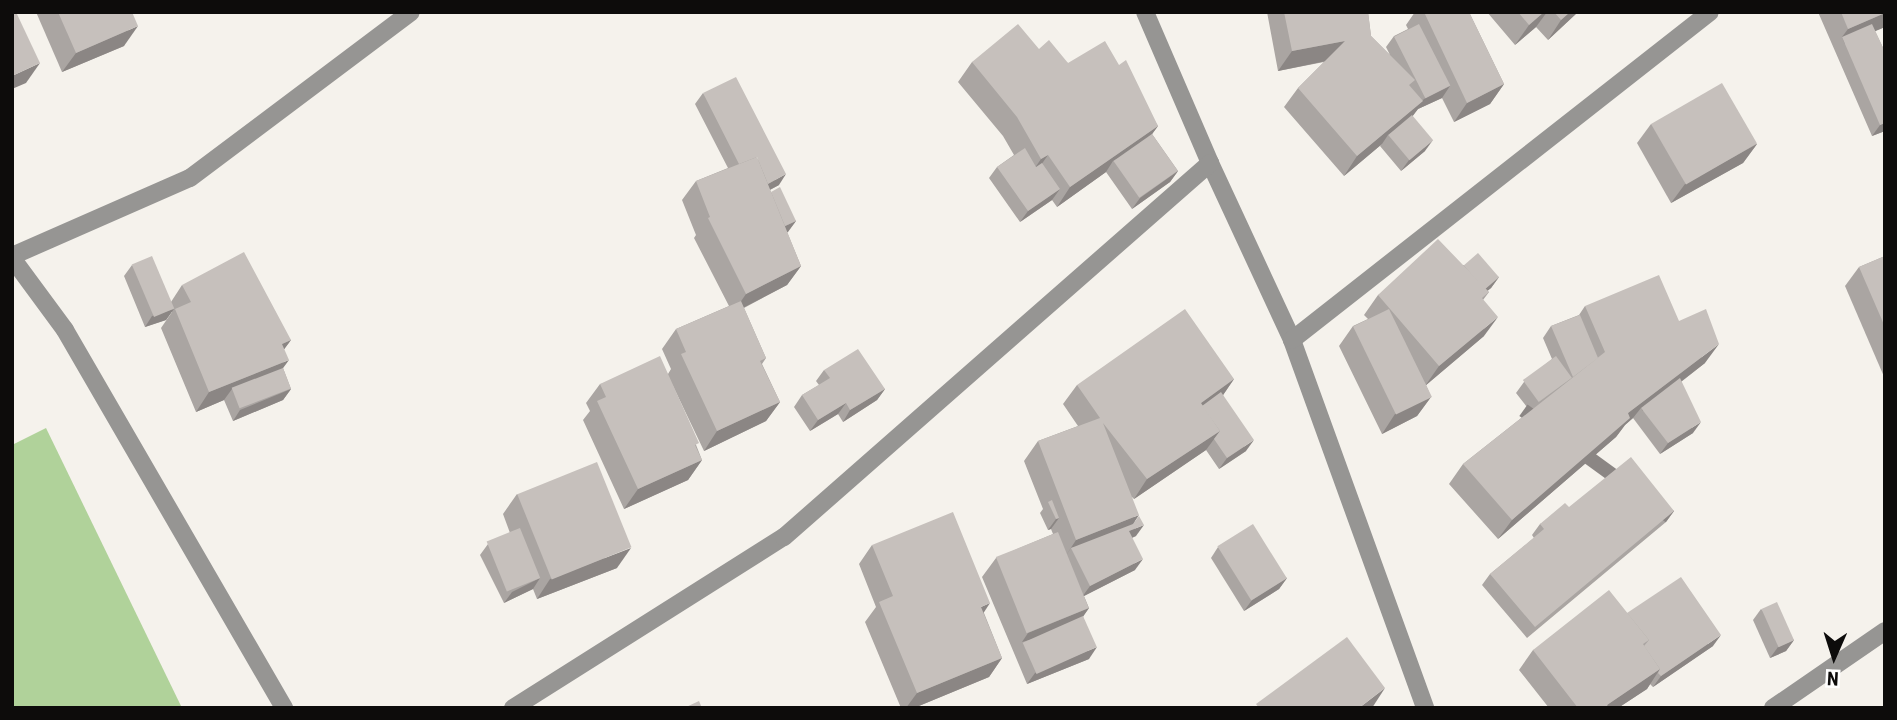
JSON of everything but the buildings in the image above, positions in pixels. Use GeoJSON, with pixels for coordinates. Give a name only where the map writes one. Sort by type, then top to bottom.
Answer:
{"type":"FeatureCollection","features":[{"type":"Feature","properties":{"kind":"street"},"geometry":{"type":"LineString","coordinates":[[284,708],[65,330],[12,257],[190,178],[411,12]]}},
{"type":"Feature","properties":{"kind":"street"},"geometry":{"type":"LineString","coordinates":[[1145,12],[1210,163],[1292,340],[1426,708]]}},
{"type":"Feature","properties":{"kind":"street"},"geometry":{"type":"LineString","coordinates":[[1292,340],[1710,12]]}},
{"type":"Feature","properties":{"kind":"street"},"geometry":{"type":"LineString","coordinates":[[513,708],[784,537],[1210,163]]}},
{"type":"Feature","properties":{"kind":"street"},"geometry":{"type":"LineString","coordinates":[[1773,708],[1885,631]]}},
{"type":"Feature","properties":{"kind":"green space"},"geometry":{"type":"Polygon","coordinates":[[[46,428],[182,708],[12,708],[12,445],[46,428]]]}}]}
